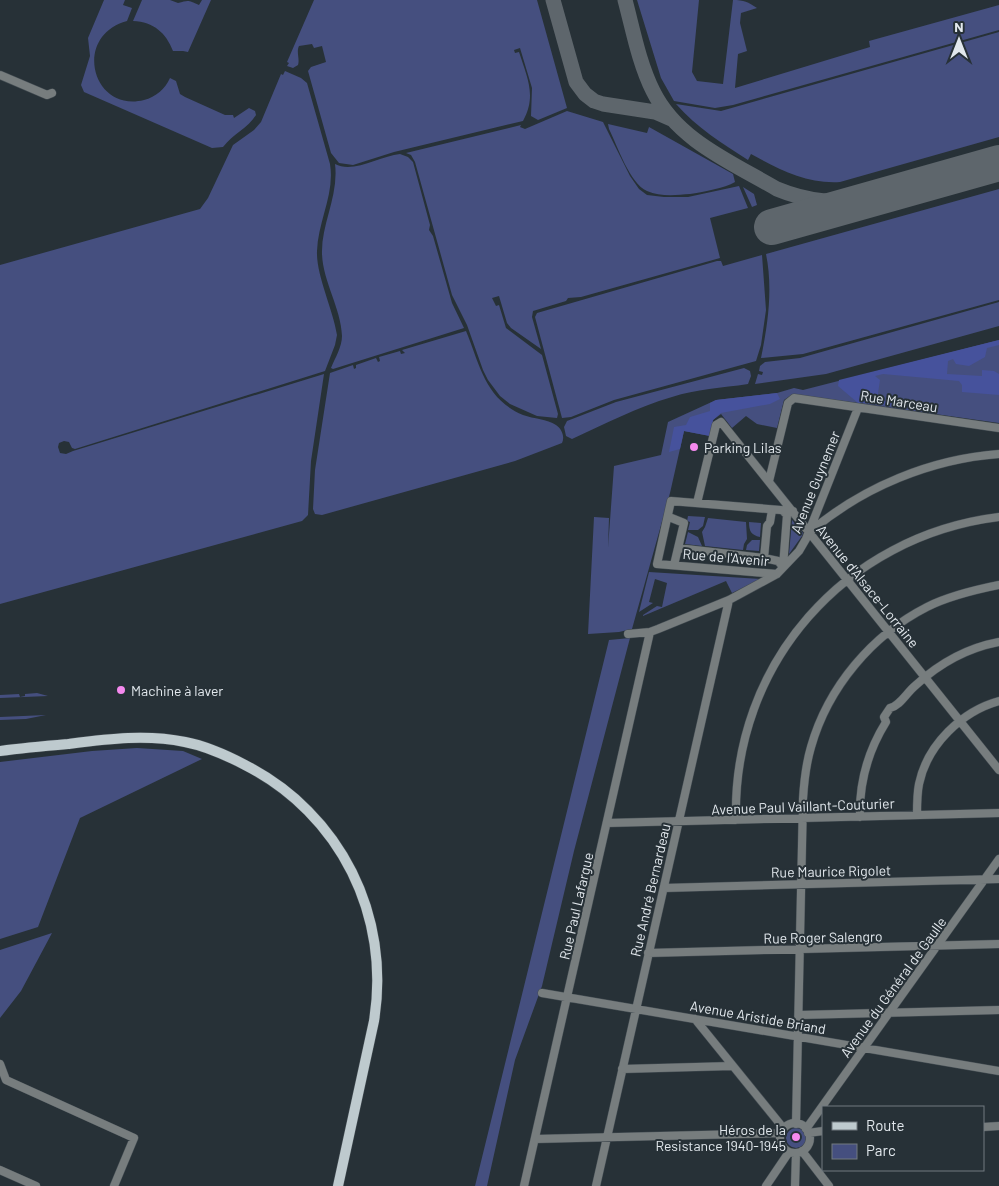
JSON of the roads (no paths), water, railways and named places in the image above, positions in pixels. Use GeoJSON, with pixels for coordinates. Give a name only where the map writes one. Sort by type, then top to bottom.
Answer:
{"type":"FeatureCollection","features":[{"type":"Feature","properties":{"kind":"main road"},"geometry":{"type":"LineString","coordinates":[[0,751],[125,737],[147,737],[186,742],[228,756],[265,775],[289,793],[324,827],[345,858],[364,899],[376,950],[378,974],[377,1006],[374,1022],[338,1186]]}},
{"type":"Feature","properties":{"kind":"street"},"geometry":{"type":"LineString","coordinates":[[0,75],[47,95],[52,93]]}},
{"type":"Feature","properties":{"kind":"street","name":"Rue Marceau"},"geometry":{"type":"LineString","coordinates":[[769,481],[788,403],[794,398],[999,428]]}},
{"type":"Feature","properties":{"kind":"street","name":"Avenue Guynemer"},"geometry":{"type":"LineString","coordinates":[[628,634],[650,632],[729,600],[777,574],[799,551],[810,532],[858,408]]}},
{"type":"Feature","properties":{"kind":"street","name":"Avenue d'Alsace-Lorraine"},"geometry":{"type":"LineString","coordinates":[[697,503],[716,425],[721,422],[999,770]]}},
{"type":"Feature","properties":{"kind":"street"},"geometry":{"type":"LineString","coordinates":[[810,532],[828,516],[883,484],[954,461],[999,454]]}},
{"type":"Feature","properties":{"kind":"street","name":"Rue de l'Avenir"},"geometry":{"type":"LineString","coordinates":[[777,574],[658,564],[671,502],[793,511]]}},
{"type":"Feature","properties":{"kind":"street","name":"Rue de l'Avenir"},"geometry":{"type":"LineString","coordinates":[[764,558],[767,526],[770,522],[772,510]]}},
{"type":"Feature","properties":{"kind":"street","name":"Rue de l'Avenir"},"geometry":{"type":"LineString","coordinates":[[783,511],[787,515],[783,567]]}},
{"type":"Feature","properties":{"kind":"street"},"geometry":{"type":"LineString","coordinates":[[736,820],[735,791],[742,748],[754,708],[769,672],[792,637],[816,608],[847,580],[887,553],[924,535],[963,523],[999,516]]}},
{"type":"Feature","properties":{"kind":"street","name":"Rue de l'Avenir"},"geometry":{"type":"LineString","coordinates":[[668,517],[684,523],[674,565]]}},
{"type":"Feature","properties":{"kind":"street","name":"Rue de l'Avenir"},"geometry":{"type":"LineString","coordinates":[[678,548],[764,558],[778,561],[783,567]]}},
{"type":"Feature","properties":{"kind":"street"},"geometry":{"type":"LineString","coordinates":[[796,1124],[802,818],[809,754],[822,718],[836,691],[858,660],[889,632],[927,607],[969,592],[999,585]]}},
{"type":"Feature","properties":{"kind":"street","name":"Rue André Bernardeau"},"geometry":{"type":"LineString","coordinates":[[596,1186],[729,600]]}},
{"type":"Feature","properties":{"kind":"street","name":"Rue Paul Lafargue"},"geometry":{"type":"LineString","coordinates":[[524,1186],[650,632]]}},
{"type":"Feature","properties":{"kind":"street"},"geometry":{"type":"LineString","coordinates":[[860,817],[860,796],[864,772],[871,750],[886,722],[884,717],[890,708],[895,707],[909,691],[938,666],[984,645],[999,642]]}},
{"type":"Feature","properties":{"kind":"street"},"geometry":{"type":"LineString","coordinates":[[917,815],[919,784],[925,766],[944,736],[960,721],[984,706],[999,701]]}},
{"type":"Feature","properties":{"kind":"street","name":"Avenue Paul Vaillant-Couturier"},"geometry":{"type":"LineString","coordinates":[[607,823],[999,813]]}},
{"type":"Feature","properties":{"kind":"street","name":"Avenue du Général de Gaulle"},"geometry":{"type":"LineString","coordinates":[[824,1106],[999,859]]}},
{"type":"Feature","properties":{"kind":"street","name":"Rue Maurice Rigolet"},"geometry":{"type":"LineString","coordinates":[[664,888],[999,879]]}},
{"type":"Feature","properties":{"kind":"street","name":"Rue Roger Salengro"},"geometry":{"type":"LineString","coordinates":[[648,953],[999,944]]}},
{"type":"Feature","properties":{"kind":"street","name":"Avenue Aristide Briand"},"geometry":{"type":"LineString","coordinates":[[542,993],[999,1071]]}},
{"type":"Feature","properties":{"kind":"street"},"geometry":{"type":"LineString","coordinates":[[799,1015],[999,1010]]}},
{"type":"Feature","properties":{"kind":"street"},"geometry":{"type":"LineString","coordinates":[[696,1019],[780,1124],[782,1146],[796,1152],[829,1186]]}},
{"type":"Feature","properties":{"kind":"street"},"geometry":{"type":"LineString","coordinates":[[0,1064],[6,1080],[134,1138],[114,1186]]}},
{"type":"Feature","properties":{"kind":"street"},"geometry":{"type":"LineString","coordinates":[[622,1070],[732,1066]]}},
{"type":"Feature","properties":{"kind":"street","name":"Avenue du Général de Gaulle"},"geometry":{"type":"LineString","coordinates":[[807,1131],[822,1109]]}},
{"type":"Feature","properties":{"kind":"street"},"geometry":{"type":"LineString","coordinates":[[535,1139],[782,1132],[789,1125],[796,1124],[807,1131],[822,1131]]}},
{"type":"Feature","properties":{"kind":"street"},"geometry":{"type":"LineString","coordinates":[[984,1127],[999,1126]]}},
{"type":"Feature","properties":{"kind":"street"},"geometry":{"type":"LineString","coordinates":[[766,1186],[796,1152],[809,1141],[807,1131]]}},
{"type":"Feature","properties":{"kind":"street"},"geometry":{"type":"LineString","coordinates":[[795,1186],[796,1152]]}},
{"type":"Feature","properties":{"kind":"street"},"geometry":{"type":"LineString","coordinates":[[0,1170],[36,1186]]}},
{"type":"Feature","properties":{"kind":"place","name":"Parking Lilas"},"geometry":{"type":"Point","coordinates":[694,447]}},
{"type":"Feature","properties":{"kind":"place","name":"Machine à laver"},"geometry":{"type":"Point","coordinates":[121,690]}},
{"type":"Feature","properties":{"kind":"place","name":"Héros de la Resistance 1940-1945"},"geometry":{"type":"Point","coordinates":[796,1137]}}]}
